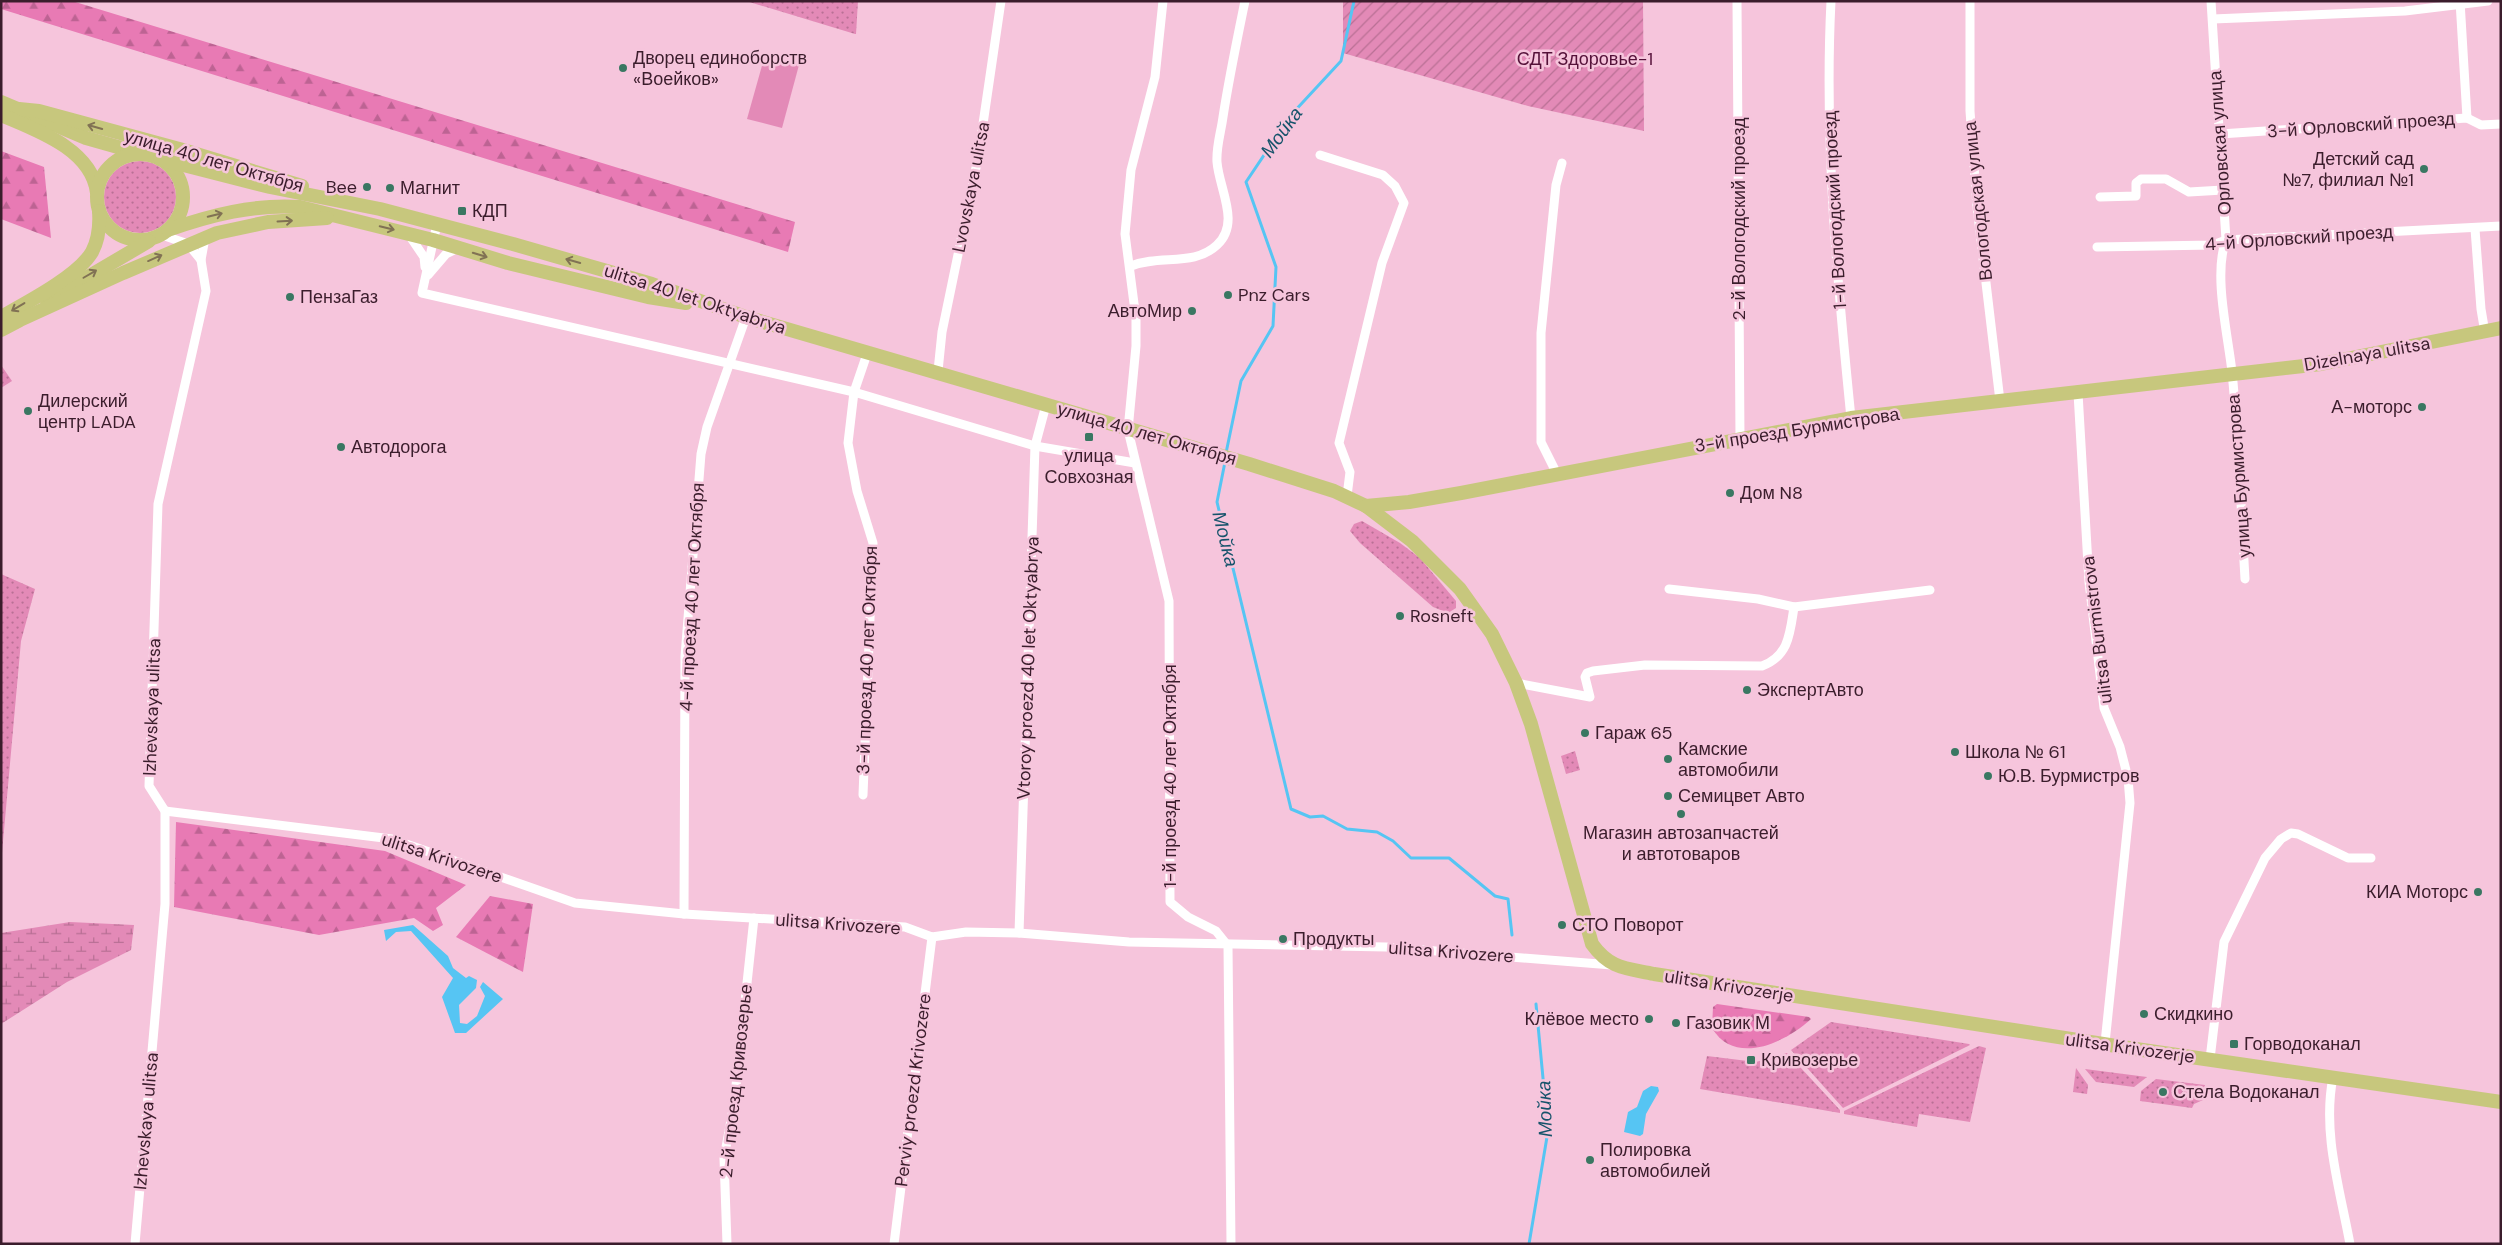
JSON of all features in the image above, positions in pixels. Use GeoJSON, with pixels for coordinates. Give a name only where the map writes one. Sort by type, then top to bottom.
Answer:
{"type":"FeatureCollection","features":[{"type":"Feature","properties":{"kind":"main road","name":"улица 40 лет Октября"},"geometry":{"type":"LineString","coordinates":[[1,102],[86,138],[270,188],[342,201]]}},
{"type":"Feature","properties":{"kind":"main road","name":"улица 40 лет Октября"},"geometry":{"type":"LineString","coordinates":[[18,109],[39,111],[183,150],[306,187],[342,201]]}},
{"type":"Feature","properties":{"kind":"main road","name":"улица 40 лет Октября"},"geometry":{"type":"LineString","coordinates":[[1,115],[46,136],[76,155],[94,178],[99,210],[97,240],[86,260],[68,275],[1,317]]}},
{"type":"Feature","properties":{"kind":"main road","name":"улица 40 лет Октября"},"geometry":{"type":"LineString","coordinates":[[98,195],[105,173],[116,162],[130,156],[145,155]]}},
{"type":"Feature","properties":{"kind":"main road","name":"улица 40 лет Октября"},"geometry":{"type":"LineString","coordinates":[[160,159],[176,174],[183,196],[181,211],[162,234]]}},
{"type":"Feature","properties":{"kind":"main road","name":"ulitsa 40 let Oktyabrya"},"geometry":{"type":"LineString","coordinates":[[342,201],[437,224],[652,284],[719,309],[938,371],[1046,405]]}},
{"type":"Feature","properties":{"kind":"main road","name":"улица 40 лет Октября"},"geometry":{"type":"LineString","coordinates":[[99,210],[106,224],[118,234],[132,240],[162,234],[224,213],[260,207],[300,207],[407,233],[508,263],[648,297],[719,309]]}},
{"type":"Feature","properties":{"kind":"main road"},"geometry":{"type":"LineString","coordinates":[[1,330],[123,272],[205,238],[254,224],[340,217]]}},
{"type":"Feature","properties":{"kind":"main road"},"geometry":{"type":"LineString","coordinates":[[20,320],[67,287],[162,234]]}},
{"type":"Feature","properties":{"kind":"main road","name":"Dizelnaya ulitsa"},"geometry":{"type":"LineString","coordinates":[[2232,374],[2321,364],[2485,333],[2501,328]]}},
{"type":"Feature","properties":{"kind":"main road","name":"3-й проезд Бурмистрова"},"geometry":{"type":"LineString","coordinates":[[1366,506],[1409,502],[1851,418],[2232,374]]}},
{"type":"Feature","properties":{"kind":"main road","name":"улица 40 лет Октября"},"geometry":{"type":"LineString","coordinates":[[1046,405],[1249,464],[1348,496]]}},
{"type":"Feature","properties":{"kind":"main road"},"geometry":{"type":"LineString","coordinates":[[1348,496],[1366,506],[1412,541],[1460,589],[1492,634],[1516,683],[1531,724],[1592,944],[1600,956],[1612,965]]}},
{"type":"Feature","properties":{"kind":"main road","name":"ulitsa Krivozerje"},"geometry":{"type":"LineString","coordinates":[[1612,965],[1719,985],[2501,1102]]}},
{"type":"Feature","properties":{"kind":"street","name":"Lvovskaya ulitsa"},"geometry":{"type":"LineString","coordinates":[[938,371],[942,332],[978,158],[1001,1]]}},
{"type":"Feature","properties":{"kind":"street"},"geometry":{"type":"LineString","coordinates":[[437,224],[422,294],[854,392],[1035,446],[1134,463],[1128,430],[1136,346],[1131,266],[1125,234],[1130,178],[1155,77],[1163,1]]}},
{"type":"Feature","properties":{"kind":"street"},"geometry":{"type":"LineString","coordinates":[[1131,266],[1152,259],[1184,259],[1202,254],[1217,246],[1227,232],[1228,216],[1217,156],[1228,82],[1246,1]]}},
{"type":"Feature","properties":{"kind":"street","name":"2-й Вологодский проезд"},"geometry":{"type":"LineString","coordinates":[[1737,1],[1740,438]]}},
{"type":"Feature","properties":{"kind":"street","name":"1-й Вологодский проезд"},"geometry":{"type":"LineString","coordinates":[[1831,1],[1828,66],[1834,240],[1851,418]]}},
{"type":"Feature","properties":{"kind":"street","name":"Вологодская улица"},"geometry":{"type":"LineString","coordinates":[[1970,1],[1970,111],[1977,207],[2000,401]]}},
{"type":"Feature","properties":{"kind":"street","name":"Орловская улица"},"geometry":{"type":"LineString","coordinates":[[2211,1],[2226,240],[2221,253],[2224,305],[2232,374]]}},
{"type":"Feature","properties":{"kind":"street"},"geometry":{"type":"LineString","coordinates":[[2213,19],[2405,11],[2460,2],[2488,1]]}},
{"type":"Feature","properties":{"kind":"street"},"geometry":{"type":"LineString","coordinates":[[2460,2],[2467,118]]}},
{"type":"Feature","properties":{"kind":"street","name":"3-й Орловский проезд"},"geometry":{"type":"LineString","coordinates":[[2220,134],[2467,118],[2481,125],[2501,124]]}},
{"type":"Feature","properties":{"kind":"street"},"geometry":{"type":"LineString","coordinates":[[1320,155],[1383,175],[1395,186],[1404,203],[1382,263],[1339,443],[1350,472],[1348,496]]}},
{"type":"Feature","properties":{"kind":"street"},"geometry":{"type":"LineString","coordinates":[[1557,474],[1541,442],[1541,333],[1556,184],[1562,163]]}},
{"type":"Feature","properties":{"kind":"street"},"geometry":{"type":"LineString","coordinates":[[2100,197],[2136,196],[2136,183],[2141,179],[2166,179],[2189,192],[2223,190]]}},
{"type":"Feature","properties":{"kind":"street","name":"4-й Орловский проезд"},"geometry":{"type":"LineString","coordinates":[[2097,246],[2213,245],[2226,240],[2476,229],[2501,226]]}},
{"type":"Feature","properties":{"kind":"street"},"geometry":{"type":"LineString","coordinates":[[2476,229],[2480,309],[2485,333]]}},
{"type":"Feature","properties":{"kind":"street"},"geometry":{"type":"LineString","coordinates":[[407,233],[424,257],[426,277]]}},
{"type":"Feature","properties":{"kind":"street"},"geometry":{"type":"LineString","coordinates":[[162,234],[188,244]]}},
{"type":"Feature","properties":{"kind":"street","name":"Izhevskaya ulitsa"},"geometry":{"type":"LineString","coordinates":[[135,1244],[165,904],[166,811],[150,786],[158,504],[206,291],[201,260],[205,238]]}},
{"type":"Feature","properties":{"kind":"street","name":"Izhevskaya ulitsa"},"geometry":{"type":"LineString","coordinates":[[188,244],[201,260]]}},
{"type":"Feature","properties":{"kind":"street"},"geometry":{"type":"LineString","coordinates":[[426,277],[446,254],[458,248]]}},
{"type":"Feature","properties":{"kind":"street","name":"4-й проезд 40 лет Октября"},"geometry":{"type":"LineString","coordinates":[[684,914],[685,656],[700,464],[707,427],[746,317]]}},
{"type":"Feature","properties":{"kind":"street","name":"3-й проезд 40 лет Октября"},"geometry":{"type":"LineString","coordinates":[[863,795],[873,543],[857,491],[848,443],[854,392],[868,351]]}},
{"type":"Feature","properties":{"kind":"street","name":"улица Бурмистрова"},"geometry":{"type":"LineString","coordinates":[[2232,374],[2245,579]]}},
{"type":"Feature","properties":{"kind":"street","name":"ulitsa Burmistrova"},"geometry":{"type":"LineString","coordinates":[[2078,393],[2089,582],[2104,708],[2120,747],[2128,778],[2130,802],[2105,1043]]}},
{"type":"Feature","properties":{"kind":"street","name":"Vtoroy proezd 40 let Oktyabrya"},"geometry":{"type":"LineString","coordinates":[[1019,933],[1035,446],[1046,405]]}},
{"type":"Feature","properties":{"kind":"street","name":"1-й проезд 40 лет Октября"},"geometry":{"type":"LineString","coordinates":[[1134,463],[1169,601],[1170,902],[1188,917],[1216,931],[1228,946]]}},
{"type":"Feature","properties":{"kind":"street"},"geometry":{"type":"LineString","coordinates":[[1669,589],[1758,599],[1794,607],[1930,590]]}},
{"type":"Feature","properties":{"kind":"street"},"geometry":{"type":"LineString","coordinates":[[1516,683],[1590,697],[1585,677],[1590,671],[1646,665],[1762,666],[1775,660],[1786,647],[1794,607]]}},
{"type":"Feature","properties":{"kind":"street","name":"ulitsa Krivozere"},"geometry":{"type":"LineString","coordinates":[[166,811],[392,839],[575,903],[684,914],[905,927],[932,937],[966,932],[1019,933],[1130,942],[1228,946],[1386,947],[1612,965]]}},
{"type":"Feature","properties":{"kind":"street"},"geometry":{"type":"LineString","coordinates":[[2210,1059],[2224,942],[2264,858],[2272,848],[2281,839],[2292,833],[2298,834],[2348,858],[2371,858]]}},
{"type":"Feature","properties":{"kind":"street","name":"2-й проезд Кривозерье"},"geometry":{"type":"LineString","coordinates":[[727,1244],[724,1158],[734,1104],[754,918]]}},
{"type":"Feature","properties":{"kind":"street","name":"Perviy proezd Krivozere"},"geometry":{"type":"LineString","coordinates":[[894,1244],[932,937]]}},
{"type":"Feature","properties":{"kind":"street"},"geometry":{"type":"LineString","coordinates":[[1228,946],[1231,1244]]}},
{"type":"Feature","properties":{"kind":"street"},"geometry":{"type":"LineString","coordinates":[[2333,1078],[2328,1101],[2329,1133],[2350,1244]]}},
{"type":"Feature","properties":{"kind":"green space"},"geometry":{"type":"Polygon","coordinates":[[[1,1],[72,1],[795,222],[788,252],[1,9],[1,1]]]}},
{"type":"Feature","properties":{"kind":"green space"},"geometry":{"type":"Polygon","coordinates":[[[746,1],[858,1],[856,34],[855,34],[746,1]]]}},
{"type":"Feature","properties":{"kind":"green space","name":"СДТ Здоровье-1"},"geometry":{"type":"Polygon","coordinates":[[[1343,1],[1643,1],[1644,131],[1528,106],[1343,53],[1343,1]]]}},
{"type":"Feature","properties":{"kind":"green space"},"geometry":{"type":"Polygon","coordinates":[[[765,55],[799,65],[782,128],[747,119],[765,55]]]}},
{"type":"Feature","properties":{"kind":"green space"},"geometry":{"type":"Polygon","coordinates":[[[1,151],[44,167],[51,238],[1,219],[1,151]]]}},
{"type":"Feature","properties":{"kind":"green space"},"geometry":{"type":"Polygon","coordinates":[[[147,161],[166,171],[174,183],[176,197],[174,211],[166,223],[154,231],[133,233],[114,223],[106,211],[104,190],[114,171],[126,163],[147,161]]]}},
{"type":"Feature","properties":{"kind":"green space"},"geometry":{"type":"Polygon","coordinates":[[[1,365],[12,381],[1,388],[1,365]]]}},
{"type":"Feature","properties":{"kind":"green space"},"geometry":{"type":"Polygon","coordinates":[[[1362,521],[1400,543],[1420,558],[1456,601],[1456,608],[1448,613],[1433,607],[1360,543],[1350,531],[1354,524],[1362,521]]]}},
{"type":"Feature","properties":{"kind":"green space"},"geometry":{"type":"Polygon","coordinates":[[[1,574],[35,589],[21,641],[1,864],[1,574]]]}},
{"type":"Feature","properties":{"kind":"green space"},"geometry":{"type":"Polygon","coordinates":[[[1575,751],[1580,770],[1566,774],[1561,756],[1575,751]]]}},
{"type":"Feature","properties":{"kind":"green space"},"geometry":{"type":"Polygon","coordinates":[[[176,822],[385,851],[466,885],[436,908],[443,925],[433,931],[414,918],[319,935],[174,907],[176,822]]]}},
{"type":"Feature","properties":{"kind":"green space"},"geometry":{"type":"Polygon","coordinates":[[[490,896],[533,904],[523,972],[456,937],[490,896]]]}},
{"type":"Feature","properties":{"kind":"green space"},"geometry":{"type":"Polygon","coordinates":[[[70,922],[134,925],[131,950],[67,982],[1,1024],[1,933],[70,922]]]}},
{"type":"Feature","properties":{"kind":"green space"},"geometry":{"type":"Polygon","coordinates":[[[1717,1004],[1809,1017],[1811,1019],[1788,1036],[1761,1047],[1747,1048],[1734,1046],[1722,1040],[1712,1028],[1713,1007],[1717,1004]]]}},
{"type":"Feature","properties":{"kind":"green space"},"geometry":{"type":"Polygon","coordinates":[[[1831,1022],[1970,1045],[1843,1108],[1791,1050],[1831,1022]]]}},
{"type":"Feature","properties":{"kind":"green space"},"geometry":{"type":"Polygon","coordinates":[[[1979,1046],[1986,1048],[1970,1122],[1919,1114],[1917,1127],[1844,1114],[1844,1111],[1979,1046]]]}},
{"type":"Feature","properties":{"kind":"green space"},"geometry":{"type":"Polygon","coordinates":[[[1787,1053],[1840,1110],[1840,1113],[1700,1089],[1707,1056],[1756,1062],[1787,1053]]]}},
{"type":"Feature","properties":{"kind":"green space"},"geometry":{"type":"Polygon","coordinates":[[[2076,1068],[2088,1085],[2087,1094],[2073,1092],[2076,1068]]]}},
{"type":"Feature","properties":{"kind":"green space"},"geometry":{"type":"Polygon","coordinates":[[[2085,1069],[2147,1077],[2134,1087],[2096,1082],[2085,1069]]]}},
{"type":"Feature","properties":{"kind":"green space"},"geometry":{"type":"Polygon","coordinates":[[[2156,1079],[2205,1085],[2203,1100],[2194,1104],[2192,1108],[2140,1101],[2141,1091],[2156,1079]]]}},
{"type":"Feature","properties":{"kind":"water"},"geometry":{"type":"Polygon","coordinates":[[[413,925],[448,956],[453,968],[466,978],[469,976],[477,980],[476,988],[459,1005],[460,1023],[467,1024],[477,1016],[485,996],[480,987],[483,982],[503,999],[466,1033],[455,1033],[442,997],[453,978],[411,931],[396,932],[386,941],[384,930],[413,925]]]}},
{"type":"Feature","properties":{"kind":"water"},"geometry":{"type":"Polygon","coordinates":[[[1651,1086],[1658,1087],[1659,1091],[1646,1114],[1643,1134],[1640,1136],[1624,1132],[1628,1112],[1637,1107],[1643,1091],[1651,1086]]]}},
{"type":"Feature","properties":{"kind":"waterway","name":"Мойка"},"geometry":{"type":"LineString","coordinates":[[1226,453],[1241,381],[1273,326],[1276,267],[1246,182],[1291,115],[1341,61],[1354,1]]}},
{"type":"Feature","properties":{"kind":"waterway","name":"Мойка"},"geometry":{"type":"LineString","coordinates":[[1225,462],[1217,502],[1291,809],[1310,817],[1323,816],[1347,829],[1377,832],[1393,841],[1411,858],[1449,858],[1495,896],[1508,899],[1512,935]]}},
{"type":"Feature","properties":{"kind":"waterway","name":"Мойка"},"geometry":{"type":"LineString","coordinates":[[1529,1244],[1548,1131],[1536,1004]]}},
{"type":"Feature","properties":{"kind":"place","name":"Дворец единоборств «Воейков»"},"geometry":{"type":"Point","coordinates":[623,68]}},
{"type":"Feature","properties":{"kind":"place","name":"Детский сад №7, филиал №1"},"geometry":{"type":"Point","coordinates":[2424,169]}},
{"type":"Feature","properties":{"kind":"place","name":"Bee"},"geometry":{"type":"Point","coordinates":[367,187]}},
{"type":"Feature","properties":{"kind":"place","name":"Магнит"},"geometry":{"type":"Point","coordinates":[390,188]}},
{"type":"Feature","properties":{"kind":"place","name":"КДП"},"geometry":{"type":"Point","coordinates":[462,211]}},
{"type":"Feature","properties":{"kind":"place","name":"Pnz Cars"},"geometry":{"type":"Point","coordinates":[1228,295]}},
{"type":"Feature","properties":{"kind":"place","name":"ПензаГаз"},"geometry":{"type":"Point","coordinates":[290,297]}},
{"type":"Feature","properties":{"kind":"place","name":"АвтоМир"},"geometry":{"type":"Point","coordinates":[1192,311]}},
{"type":"Feature","properties":{"kind":"place","name":"А-моторс"},"geometry":{"type":"Point","coordinates":[2422,407]}},
{"type":"Feature","properties":{"kind":"place","name":"Дилерский центр LADA"},"geometry":{"type":"Point","coordinates":[28,411]}},
{"type":"Feature","properties":{"kind":"place","name":"улица Совхозная"},"geometry":{"type":"Point","coordinates":[1089,437]}},
{"type":"Feature","properties":{"kind":"place","name":"Автодорога"},"geometry":{"type":"Point","coordinates":[341,447]}},
{"type":"Feature","properties":{"kind":"place","name":"Дом N8"},"geometry":{"type":"Point","coordinates":[1730,493]}},
{"type":"Feature","properties":{"kind":"place","name":"Rosneft"},"geometry":{"type":"Point","coordinates":[1400,616]}},
{"type":"Feature","properties":{"kind":"place","name":"ЭкспертАвто"},"geometry":{"type":"Point","coordinates":[1747,690]}},
{"type":"Feature","properties":{"kind":"place","name":"Гараж 65"},"geometry":{"type":"Point","coordinates":[1585,733]}},
{"type":"Feature","properties":{"kind":"place","name":"Школа № 61"},"geometry":{"type":"Point","coordinates":[1955,752]}},
{"type":"Feature","properties":{"kind":"place","name":"Камские автомобили"},"geometry":{"type":"Point","coordinates":[1668,759]}},
{"type":"Feature","properties":{"kind":"place","name":"Ю.В. Бурмистров"},"geometry":{"type":"Point","coordinates":[1988,776]}},
{"type":"Feature","properties":{"kind":"place","name":"Семицвет Авто"},"geometry":{"type":"Point","coordinates":[1668,796]}},
{"type":"Feature","properties":{"kind":"place","name":"Магазин автозапчастей и автотоваров"},"geometry":{"type":"Point","coordinates":[1681,814]}},
{"type":"Feature","properties":{"kind":"place","name":"КИА Моторс"},"geometry":{"type":"Point","coordinates":[2478,892]}},
{"type":"Feature","properties":{"kind":"place","name":"СТО Поворот"},"geometry":{"type":"Point","coordinates":[1562,925]}},
{"type":"Feature","properties":{"kind":"place","name":"Продукты"},"geometry":{"type":"Point","coordinates":[1283,939]}},
{"type":"Feature","properties":{"kind":"place","name":"Скидкино"},"geometry":{"type":"Point","coordinates":[2144,1014]}},
{"type":"Feature","properties":{"kind":"place","name":"Клёвое место"},"geometry":{"type":"Point","coordinates":[1649,1019]}},
{"type":"Feature","properties":{"kind":"place","name":"Газовик М"},"geometry":{"type":"Point","coordinates":[1676,1023]}},
{"type":"Feature","properties":{"kind":"place","name":"Горводоканал"},"geometry":{"type":"Point","coordinates":[2234,1044]}},
{"type":"Feature","properties":{"kind":"place","name":"Кривозерье"},"geometry":{"type":"Point","coordinates":[1751,1060]}},
{"type":"Feature","properties":{"kind":"place","name":"Стела Водоканал"},"geometry":{"type":"Point","coordinates":[2163,1092]}},
{"type":"Feature","properties":{"kind":"place","name":"Полировка автомобилей"},"geometry":{"type":"Point","coordinates":[1590,1160]}}]}
